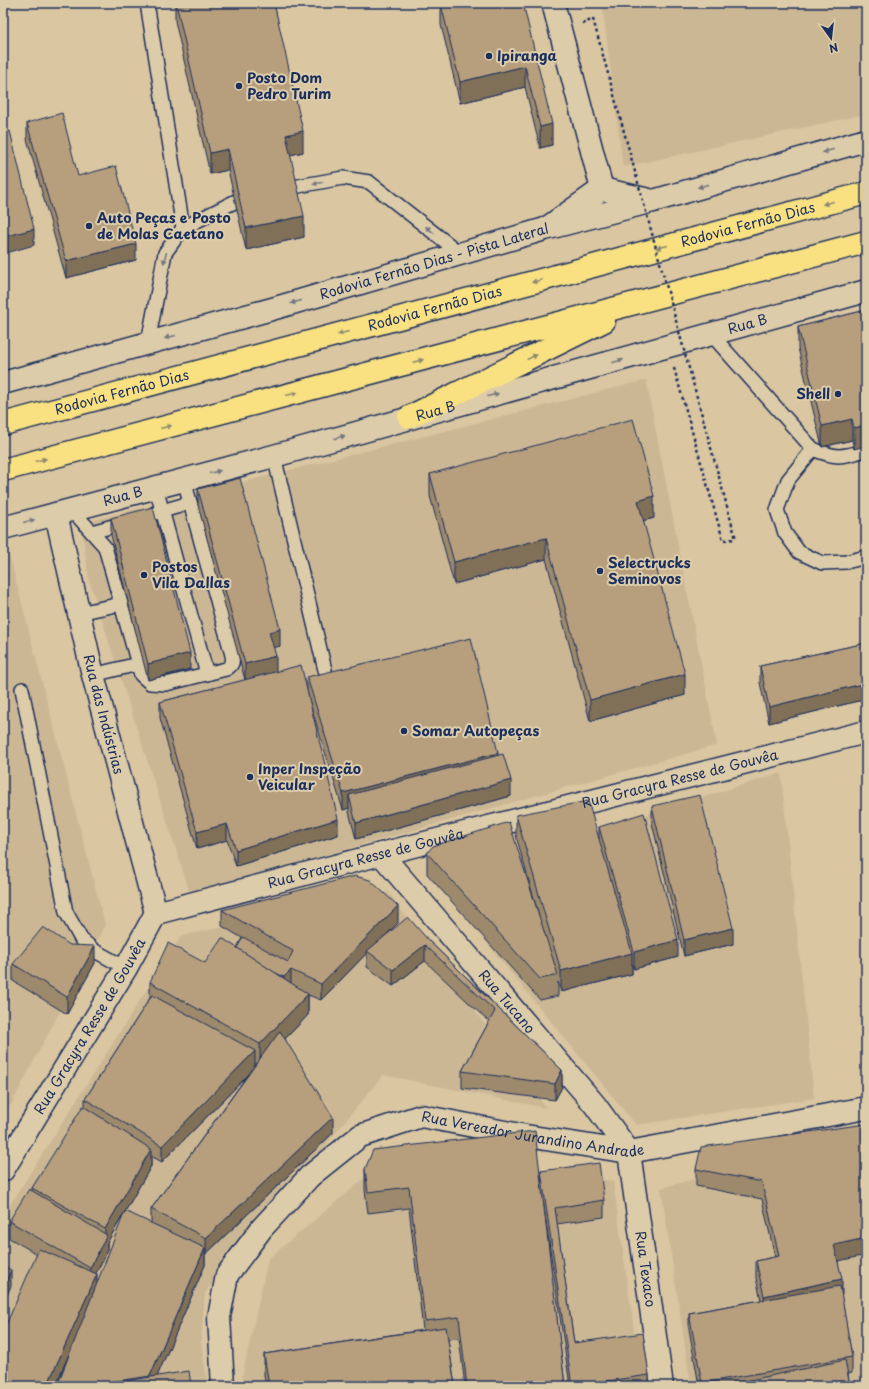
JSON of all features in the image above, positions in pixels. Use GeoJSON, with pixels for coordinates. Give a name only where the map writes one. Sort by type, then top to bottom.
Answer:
{"type":"FeatureCollection","features":[{"type":"Feature","properties":{"kind":"highway","name":"Rodovia Fernão Dias"},"geometry":{"type":"LineString","coordinates":[[3,424],[866,193]]}},
{"type":"Feature","properties":{"kind":"highway"},"geometry":{"type":"LineString","coordinates":[[3,470],[866,242]]}},
{"type":"Feature","properties":{"kind":"highway"},"geometry":{"type":"LineString","coordinates":[[410,417],[645,301]]}},
{"type":"Feature","properties":{"kind":"street"},"geometry":{"type":"LineString","coordinates":[[553,3],[602,188]]}},
{"type":"Feature","properties":{"kind":"street","name":"Rodovia Fernão Dias - Pista Lateral"},"geometry":{"type":"LineString","coordinates":[[3,383],[272,309],[545,229],[653,201],[866,140]]}},
{"type":"Feature","properties":{"kind":"street"},"geometry":{"type":"LineString","coordinates":[[602,188],[653,201]]}},
{"type":"Feature","properties":{"kind":"street"},"geometry":{"type":"LineString","coordinates":[[545,229],[602,188]]}},
{"type":"Feature","properties":{"kind":"street","name":"Rua B"},"geometry":{"type":"LineString","coordinates":[[3,528],[274,456],[866,291]]}},
{"type":"Feature","properties":{"kind":"street","name":"Rua das Indústrias"},"geometry":{"type":"LineString","coordinates":[[64,512],[79,613],[93,675],[156,913]]}},
{"type":"Feature","properties":{"kind":"street","name":"Rua Gracyra Resse de Gouvêa"},"geometry":{"type":"LineString","coordinates":[[3,1170],[126,968],[156,913],[381,854],[866,732]]}},
{"type":"Feature","properties":{"kind":"street","name":"Rua Tucano"},"geometry":{"type":"LineString","coordinates":[[381,854],[595,1105],[629,1152]]}},
{"type":"Feature","properties":{"kind":"street","name":"Rua Vereador Jurandino Andrade"},"geometry":{"type":"LineString","coordinates":[[223,1386],[219,1317],[227,1275],[262,1228],[310,1176],[360,1136],[421,1116],[526,1136],[629,1152],[865,1110]]}},
{"type":"Feature","properties":{"kind":"street","name":"Rua Texaco"},"geometry":{"type":"LineString","coordinates":[[629,1152],[662,1386]]}},
{"type":"Feature","properties":{"kind":"lane"},"geometry":{"type":"LineString","coordinates":[[147,3],[183,228]]}},
{"type":"Feature","properties":{"kind":"lane"},"geometry":{"type":"LineString","coordinates":[[293,187],[343,178],[369,182],[461,254]]}},
{"type":"Feature","properties":{"kind":"lane"},"geometry":{"type":"LineString","coordinates":[[148,343],[165,253],[183,228],[236,201]]}},
{"type":"Feature","properties":{"kind":"lane"},"geometry":{"type":"LineString","coordinates":[[711,334],[813,449],[827,455],[843,457],[866,450]]}},
{"type":"Feature","properties":{"kind":"lane"},"geometry":{"type":"LineString","coordinates":[[813,449],[788,480],[777,510],[785,533],[800,552],[822,563],[846,562],[866,557]]}},
{"type":"Feature","properties":{"kind":"lane"},"geometry":{"type":"LineString","coordinates":[[274,456],[325,670]]}},
{"type":"Feature","properties":{"kind":"lane"},"geometry":{"type":"LineString","coordinates":[[64,512],[92,532],[105,548],[141,675],[150,683],[166,684],[226,669],[231,666],[233,662],[184,480]]}},
{"type":"Feature","properties":{"kind":"lane"},"geometry":{"type":"LineString","coordinates":[[156,488],[207,674]]}},
{"type":"Feature","properties":{"kind":"lane"},"geometry":{"type":"LineString","coordinates":[[92,532],[190,503]]}},
{"type":"Feature","properties":{"kind":"lane"},"geometry":{"type":"LineString","coordinates":[[79,613],[121,604]]}},
{"type":"Feature","properties":{"kind":"lane"},"geometry":{"type":"LineString","coordinates":[[93,675],[138,664]]}},
{"type":"Feature","properties":{"kind":"lane"},"geometry":{"type":"LineString","coordinates":[[22,689],[66,912],[81,939],[95,951],[126,968]]}},
{"type":"Feature","properties":{"kind":"path"},"geometry":{"type":"LineString","coordinates":[[593,19],[736,539],[723,540],[668,346]]}},
{"type":"Feature","properties":{"kind":"shaded area"},"geometry":{"type":"Polygon","coordinates":[[[602,3],[866,3],[866,114],[623,167],[602,3]]]}},
{"type":"Feature","properties":{"kind":"shaded area"},"geometry":{"type":"Polygon","coordinates":[[[646,380],[717,745],[190,893],[89,580],[81,523],[646,380]]]}},
{"type":"Feature","properties":{"kind":"shaded area"},"geometry":{"type":"Polygon","coordinates":[[[9,554],[105,925],[3,1120],[3,556],[9,554]]]}},
{"type":"Feature","properties":{"kind":"shaded area"},"geometry":{"type":"Polygon","coordinates":[[[781,773],[814,1098],[636,1125],[435,880],[781,773]]]}},
{"type":"Feature","properties":{"kind":"shaded area"},"geometry":{"type":"Polygon","coordinates":[[[388,892],[546,1108],[383,1075],[205,1293],[201,1342],[208,1386],[3,1386],[3,1216],[181,936],[388,892]]]}},
{"type":"Feature","properties":{"kind":"shaded area"},"geometry":{"type":"Polygon","coordinates":[[[866,1134],[866,1386],[691,1386],[661,1188],[866,1134]]]}},
{"type":"Feature","properties":{"kind":"shaded area"},"geometry":{"type":"Polygon","coordinates":[[[422,1152],[613,1181],[642,1386],[243,1386],[242,1377],[268,1259],[373,1171],[422,1152]]]}},
{"type":"Feature","properties":{"kind":"building","name":"Posto Dom Pedro Turim"},"geometry":{"type":"Polygon","coordinates":[[[176,3],[274,3],[303,131],[286,135],[304,216],[246,228],[228,149],[210,153],[176,3]]]}},
{"type":"Feature","properties":{"kind":"building","name":"Ipiranga"},"geometry":{"type":"Polygon","coordinates":[[[523,3],[552,124],[540,127],[525,66],[460,82],[441,4],[523,3]]]}},
{"type":"Feature","properties":{"kind":"building","name":"Auto Peças e Posto de Molas Caetano"},"geometry":{"type":"Polygon","coordinates":[[[62,113],[78,176],[116,166],[136,244],[66,261],[27,123],[62,113]]]}},
{"type":"Feature","properties":{"kind":"building"},"geometry":{"type":"Polygon","coordinates":[[[10,131],[34,229],[3,237],[3,133],[10,131]]]}},
{"type":"Feature","properties":{"kind":"building","name":"Shell"},"geometry":{"type":"Polygon","coordinates":[[[866,310],[866,425],[854,428],[852,419],[822,426],[798,327],[866,310]]]}},
{"type":"Feature","properties":{"kind":"building","name":"Selectrucks Seminovos"},"geometry":{"type":"Polygon","coordinates":[[[633,419],[654,496],[638,501],[685,674],[590,700],[546,538],[454,562],[430,474],[633,419]]]}},
{"type":"Feature","properties":{"kind":"building"},"geometry":{"type":"Polygon","coordinates":[[[240,478],[280,629],[269,632],[276,656],[245,664],[198,489],[240,478]]]}},
{"type":"Feature","properties":{"kind":"building","name":"Postos Vila Dallas"},"geometry":{"type":"Polygon","coordinates":[[[153,507],[190,653],[148,664],[111,518],[153,507]]]}},
{"type":"Feature","properties":{"kind":"building","name":"Somar Autopeças"},"geometry":{"type":"Polygon","coordinates":[[[471,638],[498,753],[343,793],[307,677],[471,638]]]}},
{"type":"Feature","properties":{"kind":"building"},"geometry":{"type":"Polygon","coordinates":[[[866,643],[866,683],[769,707],[760,666],[866,643]]]}},
{"type":"Feature","properties":{"kind":"building","name":"Inper Inspeção Veicular"},"geometry":{"type":"Polygon","coordinates":[[[301,665],[338,819],[236,850],[227,824],[197,832],[160,702],[301,665]]]}},
{"type":"Feature","properties":{"kind":"building"},"geometry":{"type":"Polygon","coordinates":[[[503,754],[511,780],[356,823],[349,795],[503,754]]]}},
{"type":"Feature","properties":{"kind":"building"},"geometry":{"type":"Polygon","coordinates":[[[700,795],[733,928],[684,940],[652,806],[700,795]]]}},
{"type":"Feature","properties":{"kind":"building"},"geometry":{"type":"Polygon","coordinates":[[[588,801],[632,953],[561,971],[516,815],[588,801]]]}},
{"type":"Feature","properties":{"kind":"building"},"geometry":{"type":"Polygon","coordinates":[[[644,813],[678,940],[634,952],[599,827],[644,813]]]}},
{"type":"Feature","properties":{"kind":"building"},"geometry":{"type":"Polygon","coordinates":[[[509,822],[558,975],[540,979],[427,853],[433,846],[509,822]]]}},
{"type":"Feature","properties":{"kind":"building"},"geometry":{"type":"Polygon","coordinates":[[[355,876],[370,880],[398,906],[321,984],[291,970],[284,977],[237,948],[243,937],[288,962],[293,951],[222,910],[355,876]]]}},
{"type":"Feature","properties":{"kind":"building"},"geometry":{"type":"Polygon","coordinates":[[[408,917],[429,941],[562,1070],[555,1084],[462,1071],[495,1011],[425,945],[393,970],[367,951],[408,917]]]}},
{"type":"Feature","properties":{"kind":"building"},"geometry":{"type":"Polygon","coordinates":[[[43,927],[70,945],[95,946],[67,997],[13,964],[43,927]]]}},
{"type":"Feature","properties":{"kind":"building"},"geometry":{"type":"Polygon","coordinates":[[[222,938],[308,994],[260,1044],[150,982],[168,943],[205,963],[222,938]]]}},
{"type":"Feature","properties":{"kind":"building"},"geometry":{"type":"Polygon","coordinates":[[[152,995],[255,1051],[162,1146],[85,1099],[152,995]]]}},
{"type":"Feature","properties":{"kind":"building"},"geometry":{"type":"Polygon","coordinates":[[[280,1031],[333,1117],[206,1238],[151,1209],[280,1031]]]}},
{"type":"Feature","properties":{"kind":"building"},"geometry":{"type":"Polygon","coordinates":[[[83,1106],[151,1149],[105,1229],[32,1188],[83,1106]]]}},
{"type":"Feature","properties":{"kind":"building"},"geometry":{"type":"Polygon","coordinates":[[[866,1124],[866,1238],[834,1245],[842,1279],[764,1296],[756,1261],[779,1256],[762,1182],[696,1169],[701,1147],[866,1124]]]}},
{"type":"Feature","properties":{"kind":"building"},"geometry":{"type":"Polygon","coordinates":[[[535,1131],[565,1386],[467,1386],[459,1317],[425,1321],[409,1187],[368,1192],[365,1169],[373,1150],[535,1131]]]}},
{"type":"Feature","properties":{"kind":"building"},"geometry":{"type":"Polygon","coordinates":[[[599,1163],[604,1200],[555,1208],[574,1343],[643,1333],[649,1375],[572,1386],[541,1171],[599,1163]]]}},
{"type":"Feature","properties":{"kind":"building"},"geometry":{"type":"Polygon","coordinates":[[[29,1189],[107,1235],[90,1268],[9,1221],[29,1189]]]}},
{"type":"Feature","properties":{"kind":"building"},"geometry":{"type":"Polygon","coordinates":[[[125,1211],[205,1248],[150,1376],[85,1386],[57,1386],[125,1211]]]}},
{"type":"Feature","properties":{"kind":"building"},"geometry":{"type":"Polygon","coordinates":[[[39,1249],[97,1274],[47,1386],[3,1386],[3,1332],[39,1249]]]}},
{"type":"Feature","properties":{"kind":"building"},"geometry":{"type":"Polygon","coordinates":[[[3,1266],[11,1270],[3,1288],[3,1266]]]}},
{"type":"Feature","properties":{"kind":"building"},"geometry":{"type":"Polygon","coordinates":[[[840,1286],[852,1357],[702,1383],[689,1313],[840,1286]]]}},
{"type":"Feature","properties":{"kind":"building"},"geometry":{"type":"Polygon","coordinates":[[[446,1327],[455,1386],[269,1386],[264,1354],[446,1327]]]}},
{"type":"Feature","properties":{"kind":"building"},"geometry":{"type":"Polygon","coordinates":[[[845,1360],[850,1386],[722,1386],[845,1360]]]}},
{"type":"Feature","properties":{"kind":"building"},"geometry":{"type":"Polygon","coordinates":[[[189,1371],[191,1386],[95,1386],[189,1371]]]}},
{"type":"Feature","properties":{"kind":"place","name":"Ipiranga"},"geometry":{"type":"Point","coordinates":[489,56]}},
{"type":"Feature","properties":{"kind":"place","name":"Posto Dom Pedro Turim"},"geometry":{"type":"Point","coordinates":[239,86]}},
{"type":"Feature","properties":{"kind":"place","name":"Auto Peças e Posto de Molas Caetano"},"geometry":{"type":"Point","coordinates":[89,226]}},
{"type":"Feature","properties":{"kind":"place","name":"Shell"},"geometry":{"type":"Point","coordinates":[838,394]}},
{"type":"Feature","properties":{"kind":"place","name":"Selectrucks Seminovos"},"geometry":{"type":"Point","coordinates":[600,571]}},
{"type":"Feature","properties":{"kind":"place","name":"Postos Vila Dallas"},"geometry":{"type":"Point","coordinates":[144,575]}},
{"type":"Feature","properties":{"kind":"place","name":"Somar Autopeças"},"geometry":{"type":"Point","coordinates":[404,731]}},
{"type":"Feature","properties":{"kind":"place","name":"Inper Inspeção Veicular"},"geometry":{"type":"Point","coordinates":[250,777]}}]}
